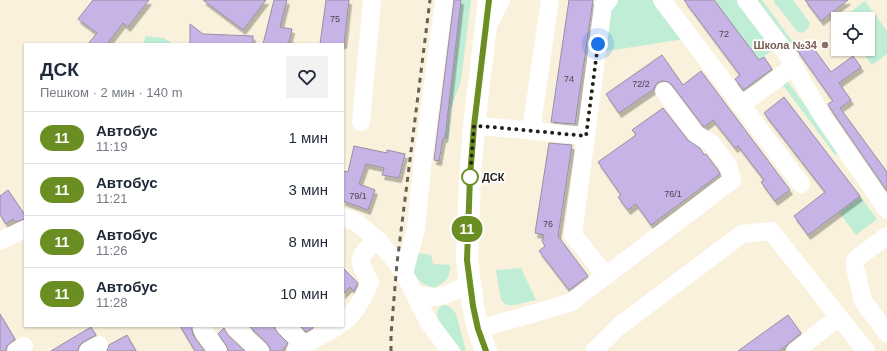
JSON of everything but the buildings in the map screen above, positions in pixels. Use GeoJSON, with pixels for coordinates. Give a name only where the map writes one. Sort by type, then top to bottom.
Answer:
{"type":"FeatureCollection","features":[{"type":"Feature","properties":{"kind":"main road"},"geometry":{"type":"LineString","coordinates":[[486,351],[478,329],[473,306],[467,260],[470,177],[474,126],[490,0]]}},
{"type":"Feature","properties":{"kind":"street"},"geometry":{"type":"LineString","coordinates":[[361,122],[372,0]]}},
{"type":"Feature","properties":{"kind":"street"},"geometry":{"type":"LineString","coordinates":[[404,273],[416,229],[422,166],[444,0]]}},
{"type":"Feature","properties":{"kind":"street"},"geometry":{"type":"LineString","coordinates":[[486,29],[502,0]]}},
{"type":"Feature","properties":{"kind":"street"},"geometry":{"type":"LineString","coordinates":[[531,131],[550,0]]}},
{"type":"Feature","properties":{"kind":"street"},"geometry":{"type":"LineString","coordinates":[[606,276],[573,235],[603,6],[609,0]]}},
{"type":"Feature","properties":{"kind":"street"},"geometry":{"type":"LineString","coordinates":[[662,0],[801,184]]}},
{"type":"Feature","properties":{"kind":"street"},"geometry":{"type":"LineString","coordinates":[[746,0],[786,53],[821,114],[887,210]]}},
{"type":"Feature","properties":{"kind":"street"},"geometry":{"type":"LineString","coordinates":[[741,105],[794,66]]}},
{"type":"Feature","properties":{"kind":"street"},"geometry":{"type":"LineString","coordinates":[[478,329],[571,302],[732,180],[728,165],[711,143],[696,134],[664,91]]}},
{"type":"Feature","properties":{"kind":"street"},"geometry":{"type":"LineString","coordinates":[[474,126],[586,136]]}},
{"type":"Feature","properties":{"kind":"street"},"geometry":{"type":"LineString","coordinates":[[344,217],[356,222],[378,240],[397,263],[404,273],[428,321],[450,351]]}},
{"type":"Feature","properties":{"kind":"street"},"geometry":{"type":"LineString","coordinates":[[0,241],[24,229]]}},
{"type":"Feature","properties":{"kind":"street"},"geometry":{"type":"LineString","coordinates":[[594,351],[618,327],[742,234],[771,230],[866,351]]}},
{"type":"Feature","properties":{"kind":"street"},"geometry":{"type":"LineString","coordinates":[[887,236],[855,261],[863,301],[887,333]]}},
{"type":"Feature","properties":{"kind":"street"},"geometry":{"type":"LineString","coordinates":[[344,321],[354,311],[365,295],[370,282],[361,267],[360,260],[362,253],[378,240]]}},
{"type":"Feature","properties":{"kind":"street"},"geometry":{"type":"LineString","coordinates":[[415,294],[432,297],[440,296],[450,293],[470,283]]}},
{"type":"Feature","properties":{"kind":"street"},"geometry":{"type":"LineString","coordinates":[[795,351],[839,318]]}},
{"type":"Feature","properties":{"kind":"street"},"geometry":{"type":"LineString","coordinates":[[235,327],[260,351]]}},
{"type":"Feature","properties":{"kind":"street"},"geometry":{"type":"LineString","coordinates":[[286,327],[299,348],[336,327]]}},
{"type":"Feature","properties":{"kind":"street"},"geometry":{"type":"LineString","coordinates":[[209,330],[218,351]]}},
{"type":"Feature","properties":{"kind":"green space"},"geometry":{"type":"Polygon","coordinates":[[[461,0],[471,0],[461,81],[450,110],[449,139],[445,138],[461,0]]]}},
{"type":"Feature","properties":{"kind":"green space"},"geometry":{"type":"Polygon","coordinates":[[[615,0],[654,0],[684,39],[601,52],[606,6],[615,0]]]}},
{"type":"Feature","properties":{"kind":"green space"},"geometry":{"type":"Polygon","coordinates":[[[714,0],[737,0],[772,47],[772,50],[759,60],[714,0]]]}},
{"type":"Feature","properties":{"kind":"green space"},"geometry":{"type":"Polygon","coordinates":[[[754,0],[762,0],[793,42],[792,44],[786,44],[754,0]]]}},
{"type":"Feature","properties":{"kind":"green space"},"geometry":{"type":"Polygon","coordinates":[[[774,0],[793,0],[810,23],[808,29],[802,33],[798,32],[774,0]]]}},
{"type":"Feature","properties":{"kind":"green space"},"geometry":{"type":"Polygon","coordinates":[[[865,1],[873,12],[850,12],[865,1]]]}},
{"type":"Feature","properties":{"kind":"green space"},"geometry":{"type":"Polygon","coordinates":[[[875,15],[887,31],[887,54],[872,65],[865,56],[875,56],[875,15]]]}},
{"type":"Feature","properties":{"kind":"green space"},"geometry":{"type":"Polygon","coordinates":[[[145,36],[164,38],[172,43],[144,43],[145,36]]]}},
{"type":"Feature","properties":{"kind":"green space"},"geometry":{"type":"Polygon","coordinates":[[[787,81],[840,152],[835,155],[783,85],[787,81]]]}},
{"type":"Feature","properties":{"kind":"green space"},"geometry":{"type":"Polygon","coordinates":[[[860,196],[877,219],[856,235],[839,212],[860,196]]]}},
{"type":"Feature","properties":{"kind":"green space"},"geometry":{"type":"Polygon","coordinates":[[[412,252],[431,255],[433,264],[450,265],[447,279],[435,288],[425,285],[416,277],[408,265],[412,252]]]}},
{"type":"Feature","properties":{"kind":"green space"},"geometry":{"type":"Polygon","coordinates":[[[521,268],[536,300],[515,305],[507,305],[501,300],[496,270],[521,268]]]}},
{"type":"Feature","properties":{"kind":"green space"},"geometry":{"type":"Polygon","coordinates":[[[442,305],[450,307],[456,314],[466,351],[462,351],[439,321],[437,312],[442,305]]]}},
{"type":"Feature","properties":{"kind":"railway"},"geometry":{"type":"LineString","coordinates":[[391,351],[397,263],[430,0]]}},
{"type":"Feature","properties":{"kind":"bus line","name":"11"},"geometry":{"type":"LineString","coordinates":[[486,351],[478,329],[473,306],[467,260],[470,177],[474,126],[489,0]]}},
{"type":"Feature","properties":{"kind":"place","name":"Школа №34"},"geometry":{"type":"Point","coordinates":[825,45]}},
{"type":"Feature","properties":{"kind":"place","name":"ДСК"},"geometry":{"type":"Point","coordinates":[470,177]}},
{"type":"Feature","properties":{"kind":"route"},"geometry":{"type":"LineString","coordinates":[[470,177],[474,126],[586,136],[598,44]]}}]}
